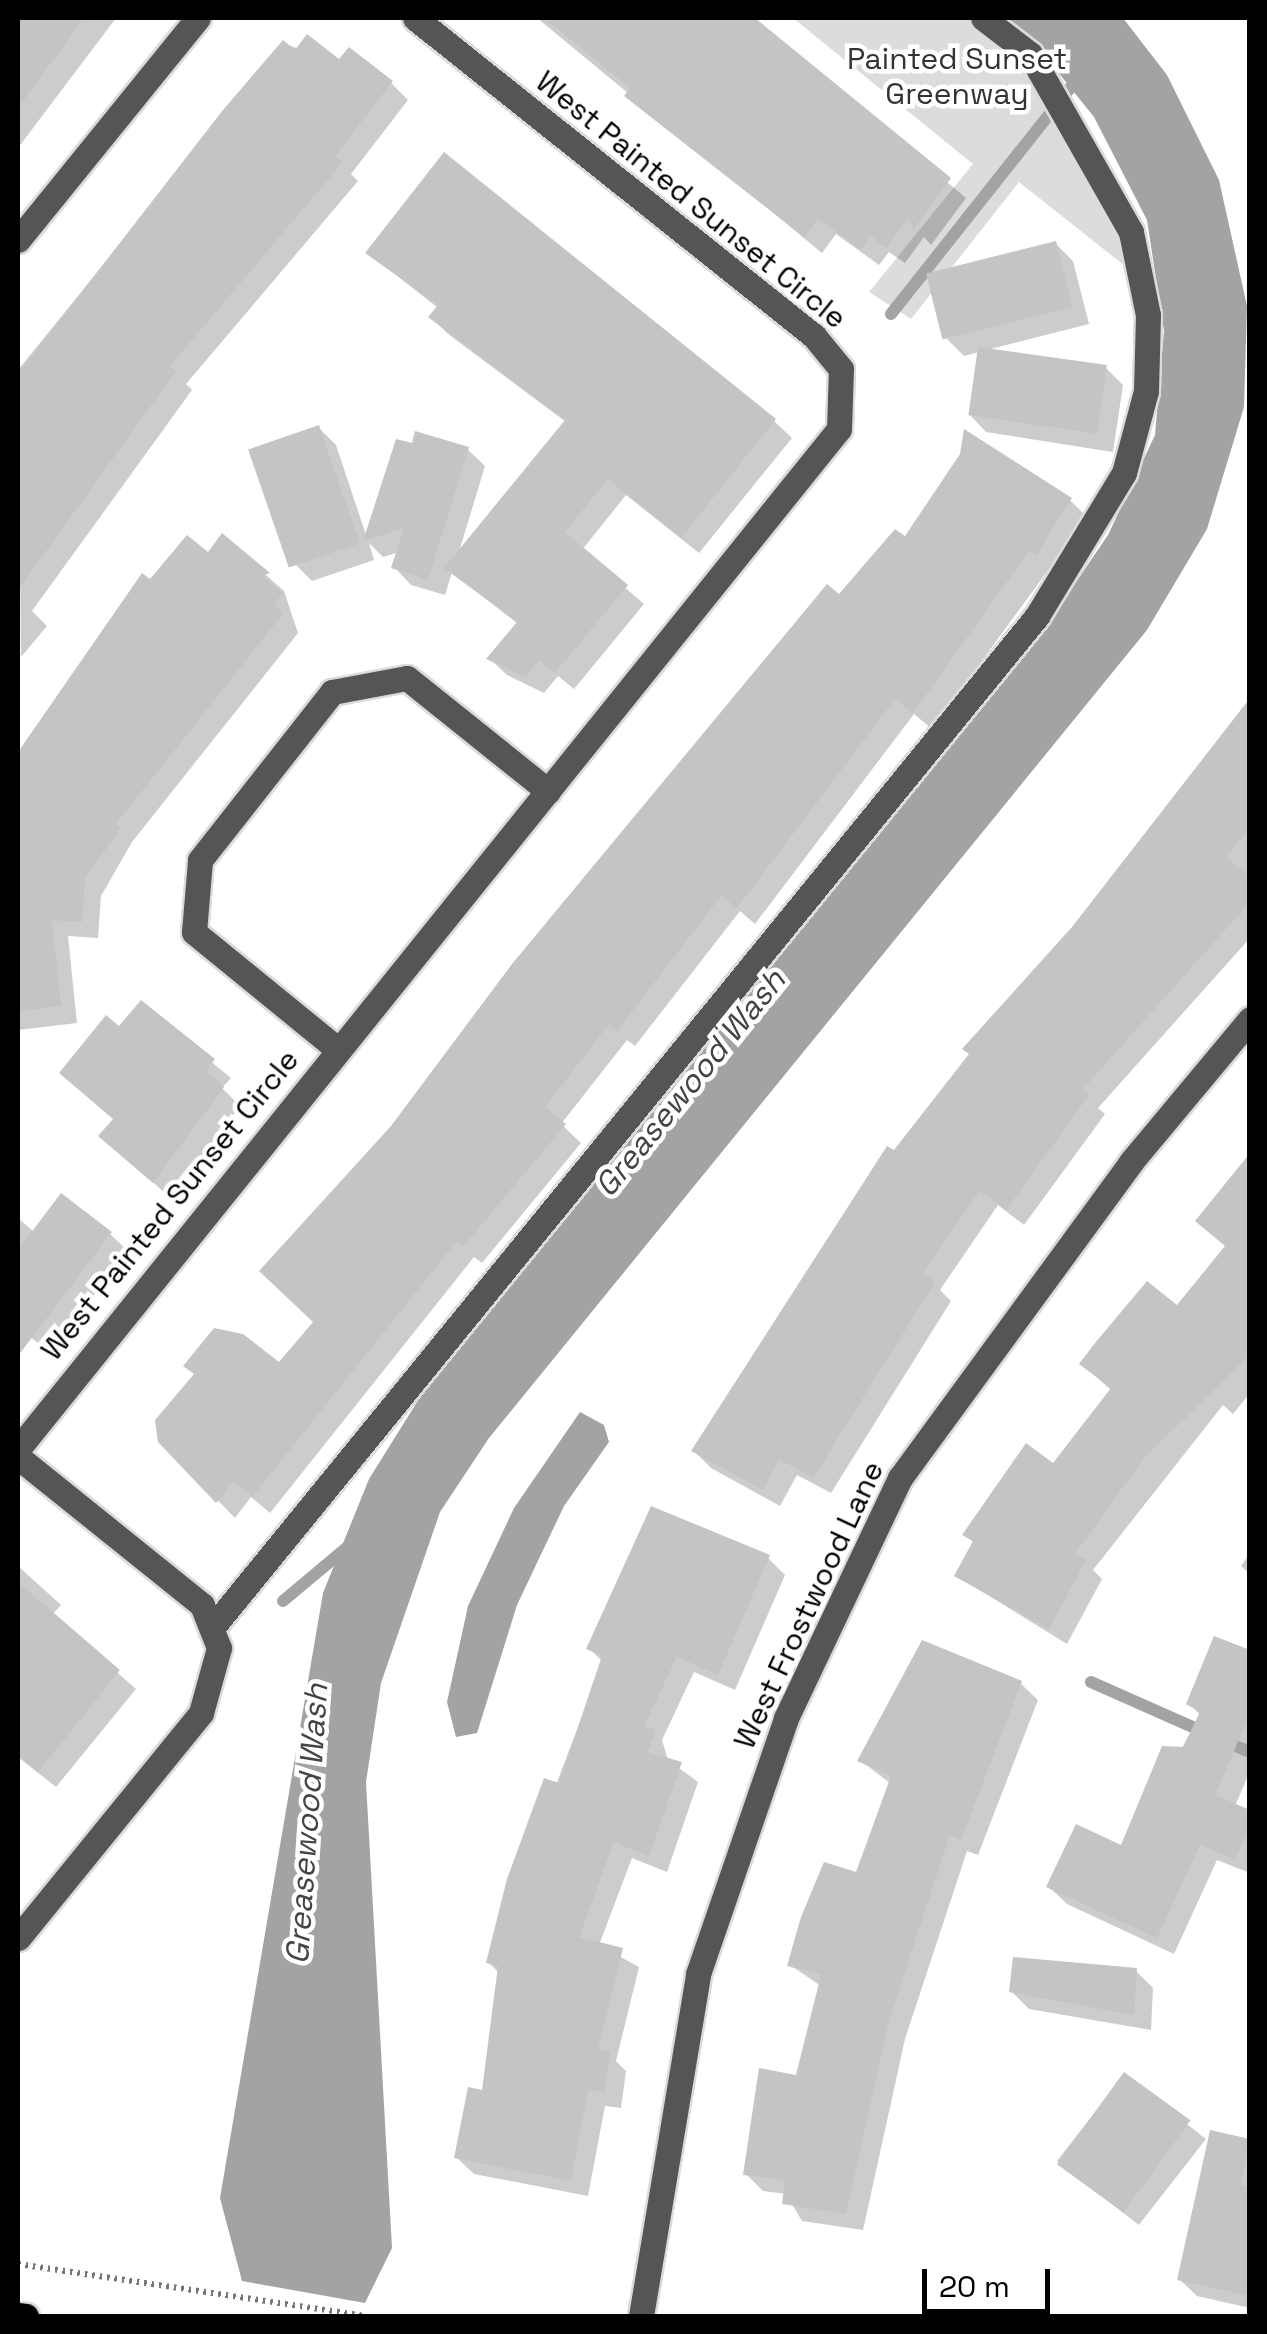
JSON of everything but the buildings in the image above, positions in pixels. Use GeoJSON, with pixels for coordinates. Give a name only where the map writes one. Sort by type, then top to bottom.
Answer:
{"type":"FeatureCollection","features":[{"type":"Feature","properties":{"kind":"main road"},"geometry":{"type":"LineString","coordinates":[[18,2315],[26,2316]]}},
{"type":"Feature","properties":{"kind":"street"},"geometry":{"type":"LineString","coordinates":[[18,240],[198,18]]}},
{"type":"Feature","properties":{"kind":"street","name":"West Painted Sunset Circle"},"geometry":{"type":"LineString","coordinates":[[18,1449],[336,1048],[808,474],[857,401],[842,369],[814,336],[415,18]]}},
{"type":"Feature","properties":{"kind":"street"},"geometry":{"type":"LineString","coordinates":[[212,1628],[1037,616],[1124,472],[1146,391],[1148,315],[1131,232],[1030,54],[983,18]]}},
{"type":"Feature","properties":{"kind":"street","name":"West Painted Sunset Circle"},"geometry":{"type":"LineString","coordinates":[[336,1048],[194,932],[200,860],[332,692],[407,678],[548,791]]}},
{"type":"Feature","properties":{"kind":"street","name":"West Frostwood Lane"},"geometry":{"type":"LineString","coordinates":[[641,2316],[698,1974],[786,1718],[900,1478],[1131,1162],[1250,1018]]}},
{"type":"Feature","properties":{"kind":"street"},"geometry":{"type":"LineString","coordinates":[[18,1456],[155,1562],[202,1605],[220,1648],[201,1713],[18,1938]]}},
{"type":"Feature","properties":{"kind":"path"},"geometry":{"type":"LineString","coordinates":[[18,2264],[365,2316]]}},
{"type":"Feature","properties":{"kind":"green space","name":"Painted Sunset Greenway"},"geometry":{"type":"Polygon","coordinates":[[[793,18],[978,18],[1033,62],[1091,135],[1135,274],[1019,182],[911,319],[869,292],[973,164],[793,18]]]}},
{"type":"Feature","properties":{"kind":"water","name":"Greasewood Wash"},"geometry":{"type":"Polygon","coordinates":[[[996,18],[1123,18],[1167,75],[1219,180],[1247,306],[1244,407],[1207,529],[1147,630],[489,1438],[440,1512],[381,1683],[366,1782],[392,2248],[365,2303],[242,2281],[220,2198],[323,1593],[369,1479],[422,1394],[1046,626],[1108,535],[1155,435],[1164,331],[1147,220],[1094,117],[1049,61],[996,18]]]}},
{"type":"Feature","properties":{"kind":"water"},"geometry":{"type":"Polygon","coordinates":[[[580,1412],[604,1425],[609,1442],[564,1506],[517,1605],[477,1733],[456,1737],[447,1702],[468,1606],[514,1508],[580,1412]]]}},
{"type":"Feature","properties":{"kind":"waterway"},"geometry":{"type":"LineString","coordinates":[[891,314],[1079,77]]}},
{"type":"Feature","properties":{"kind":"waterway"},"geometry":{"type":"LineString","coordinates":[[283,1601],[350,1545]]}},
{"type":"Feature","properties":{"kind":"waterway"},"geometry":{"type":"LineString","coordinates":[[1091,1682],[1206,1733]]}},
{"type":"Feature","properties":{"kind":"waterway"},"geometry":{"type":"LineString","coordinates":[[1224,1741],[1250,1752]]}}]}
